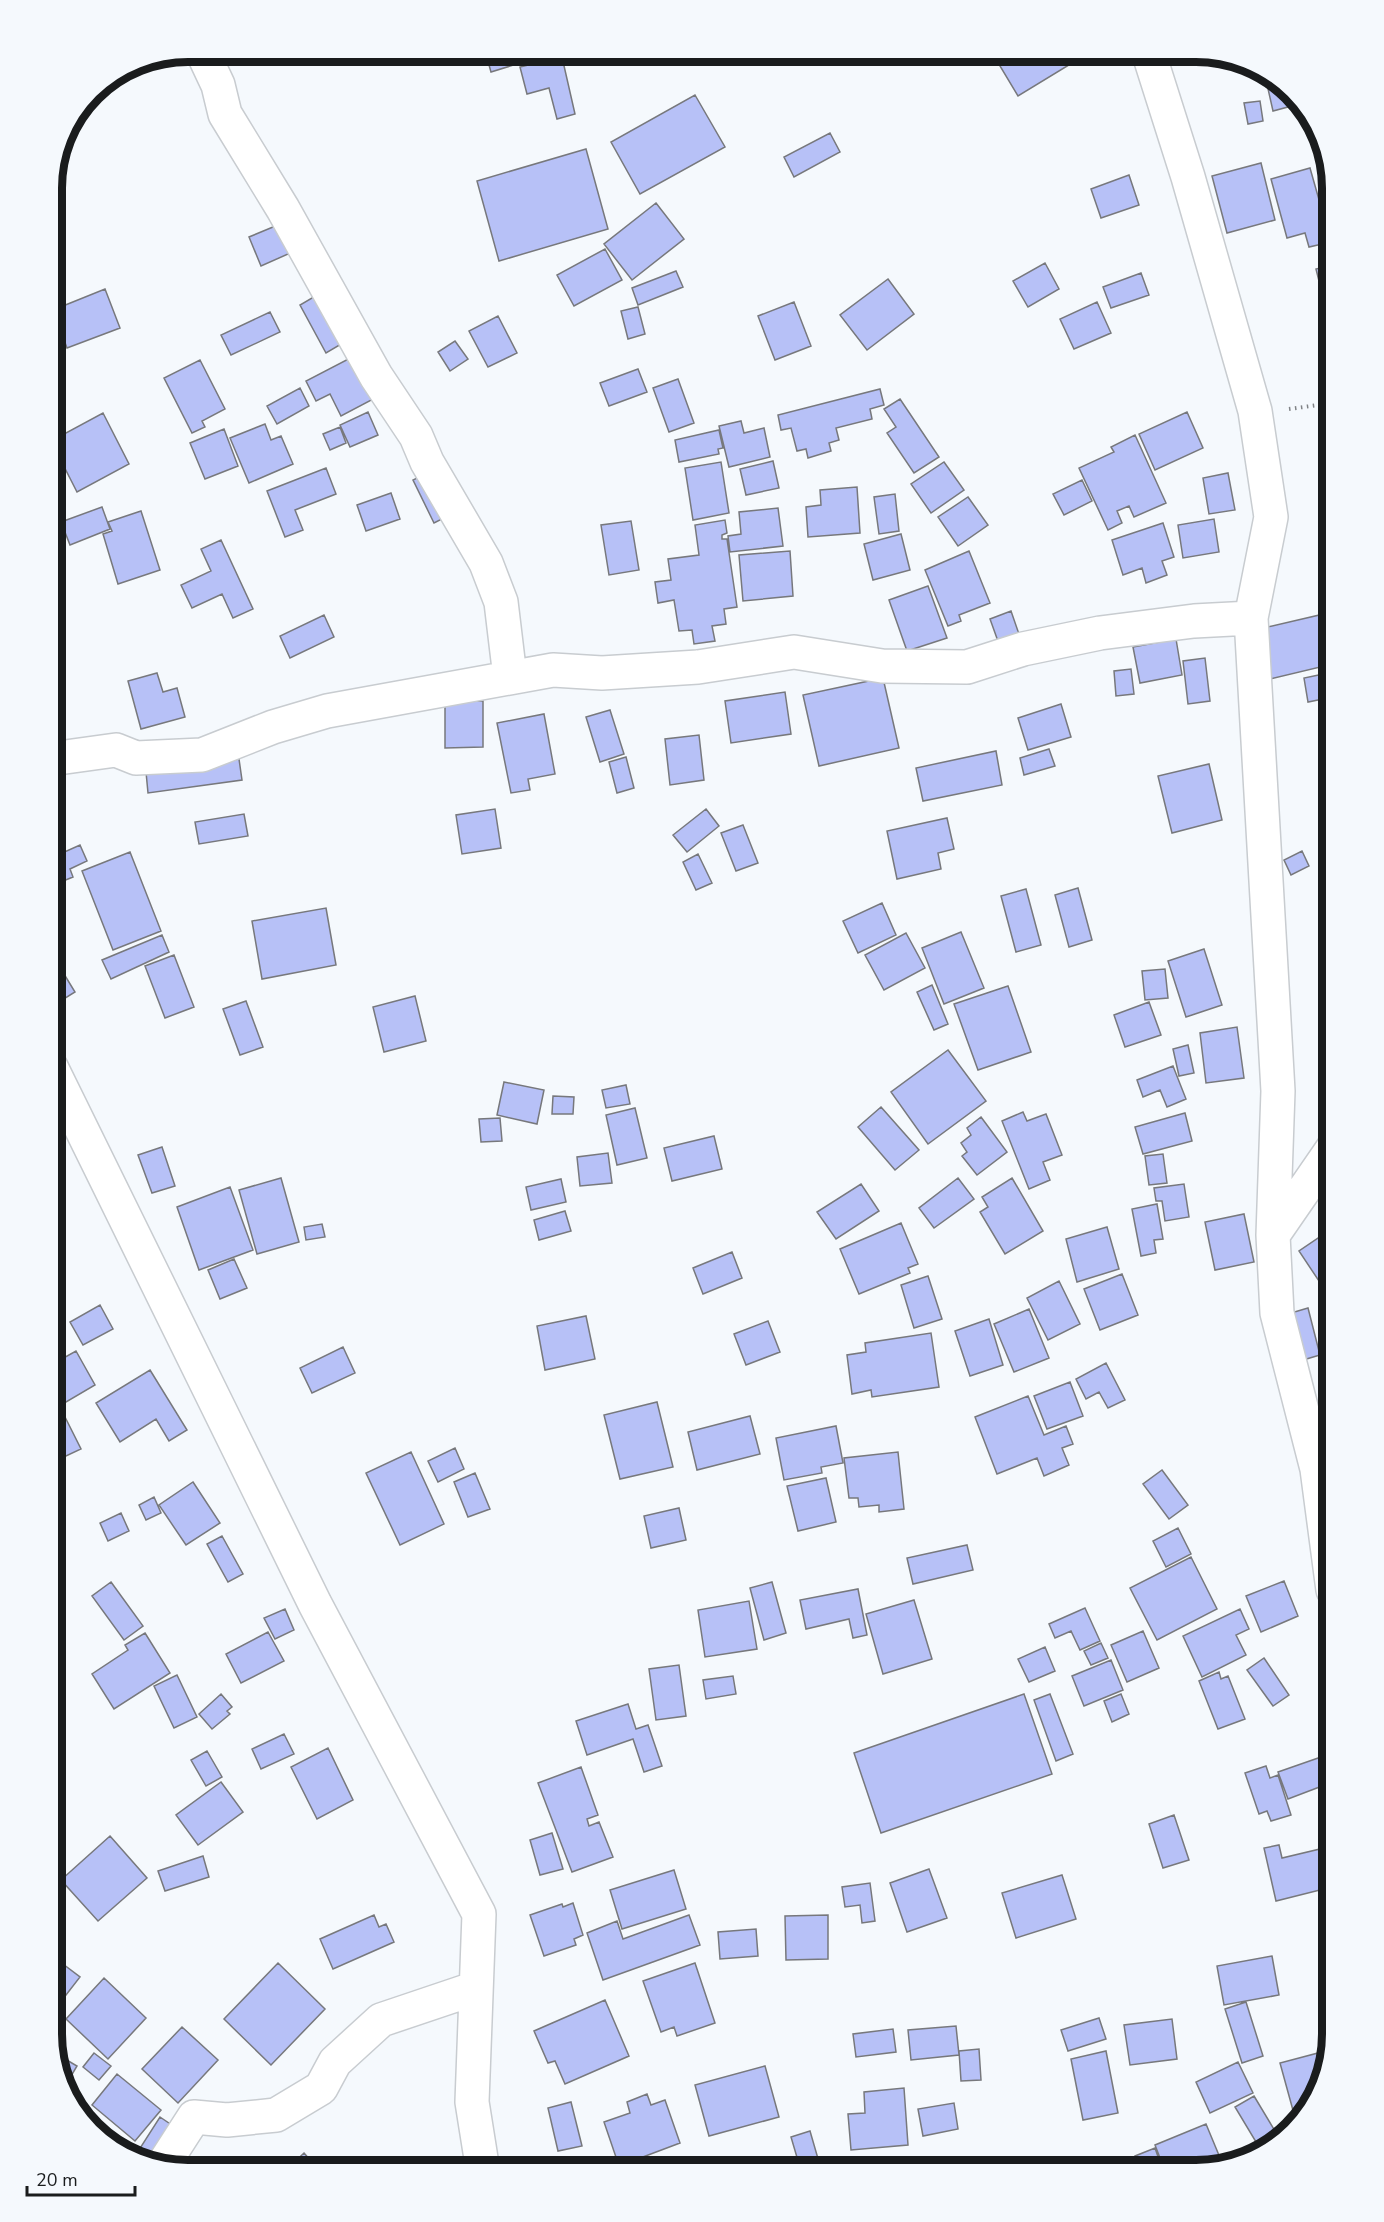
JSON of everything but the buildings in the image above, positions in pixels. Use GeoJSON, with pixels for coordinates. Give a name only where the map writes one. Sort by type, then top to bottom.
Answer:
{"type":"FeatureCollection","features":[{"type":"Feature","properties":{"kind":"street"},"geometry":{"type":"LineString","coordinates":[[207,62],[218,85],[225,114],[283,209],[376,375],[416,436],[427,462],[486,563],[501,602],[510,677]]}},
{"type":"Feature","properties":{"kind":"street"},"geometry":{"type":"LineString","coordinates":[[1151,62],[1188,177],[1255,411],[1271,517],[1251,618],[1278,1092],[1273,1235],[1277,1313],[1317,1469],[1322,1507]]}},
{"type":"Feature","properties":{"kind":"street"},"geometry":{"type":"LineString","coordinates":[[62,757],[116,750],[136,758],[202,755],[273,727],[327,711],[553,670],[602,673],[698,667],[794,652],[882,666],[967,668],[1023,649],[1100,633],[1194,621],[1251,618]]}},
{"type":"Feature","properties":{"kind":"street"},"geometry":{"type":"LineString","coordinates":[[62,1089],[315,1604],[479,1914],[472,2102],[481,2160]]}},
{"type":"Feature","properties":{"kind":"street"},"geometry":{"type":"LineString","coordinates":[[1273,1235],[1322,1164]]}},
{"type":"Feature","properties":{"kind":"street"},"geometry":{"type":"LineString","coordinates":[[167,2159],[194,2117],[227,2120],[276,2115],[321,2088],[335,2062],[381,2020],[476,1988]]}},
{"type":"Feature","properties":{"kind":"path"},"geometry":{"type":"LineString","coordinates":[[1255,411],[1322,404]]}}]}
